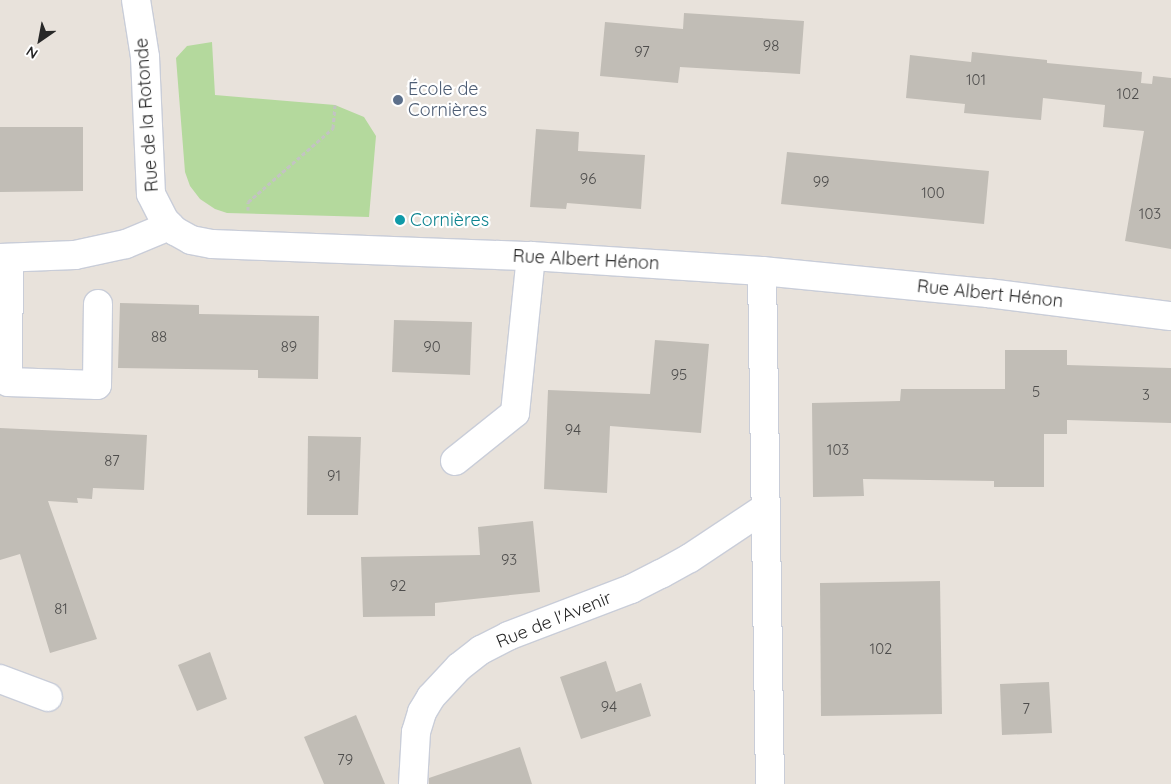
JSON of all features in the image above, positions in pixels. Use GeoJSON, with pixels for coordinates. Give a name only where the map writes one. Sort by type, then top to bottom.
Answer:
{"type":"FeatureCollection","features":[{"type":"Feature","properties":{"kind":"street","name":"Rue de la Rotonde"},"geometry":{"type":"LineString","coordinates":[[136,0],[145,57],[151,194],[158,212],[169,226]]}},
{"type":"Feature","properties":{"kind":"street","name":"Rue Albert Hénon"},"geometry":{"type":"LineString","coordinates":[[169,226],[183,236],[201,243],[531,256],[762,270],[988,293],[1171,316]]}},
{"type":"Feature","properties":{"kind":"street"},"geometry":{"type":"LineString","coordinates":[[98,304],[98,385],[8,382],[4,258],[75,255],[126,244],[169,226]]}},
{"type":"Feature","properties":{"kind":"street"},"geometry":{"type":"LineString","coordinates":[[455,461],[515,414],[531,256]]}},
{"type":"Feature","properties":{"kind":"street"},"geometry":{"type":"LineString","coordinates":[[762,270],[770,784]]}},
{"type":"Feature","properties":{"kind":"street","name":"Rue de l'Avenir"},"geometry":{"type":"LineString","coordinates":[[412,784],[416,732],[422,712],[430,696],[459,667],[481,650],[508,636],[631,588],[661,574],[690,558],[765,508]]}},
{"type":"Feature","properties":{"kind":"street"},"geometry":{"type":"LineString","coordinates":[[0,679],[48,697]]}},
{"type":"Feature","properties":{"kind":"path"},"geometry":{"type":"LineString","coordinates":[[247,246],[248,202],[333,128],[336,105]]}},
{"type":"Feature","properties":{"kind":"green space"},"geometry":{"type":"Polygon","coordinates":[[[212,42],[215,95],[335,105],[364,117],[376,136],[369,217],[227,213],[215,209],[200,199],[190,186],[185,172],[176,58],[187,46],[212,42]]]}},
{"type":"Feature","properties":{"kind":"building"},"geometry":{"type":"Polygon","coordinates":[[[684,13],[804,21],[800,74],[680,67],[678,83],[600,76],[605,22],[683,29],[684,13]]]}},
{"type":"Feature","properties":{"kind":"building"},"geometry":{"type":"Polygon","coordinates":[[[972,52],[1047,60],[1047,63],[1142,72],[1141,83],[1152,84],[1153,76],[1171,78],[1171,249],[1125,241],[1144,131],[1103,127],[1105,105],[1043,98],[1041,120],[964,113],[965,104],[906,98],[910,55],[971,62],[972,52]]]}},
{"type":"Feature","properties":{"kind":"building"},"geometry":{"type":"Polygon","coordinates":[[[0,127],[83,127],[83,191],[0,192],[0,127]]]}},
{"type":"Feature","properties":{"kind":"building"},"geometry":{"type":"Polygon","coordinates":[[[536,129],[579,132],[578,151],[645,155],[641,209],[567,203],[566,209],[530,207],[536,129]]]}},
{"type":"Feature","properties":{"kind":"building"},"geometry":{"type":"Polygon","coordinates":[[[787,152],[989,171],[984,224],[781,204],[787,152]]]}},
{"type":"Feature","properties":{"kind":"building"},"geometry":{"type":"Polygon","coordinates":[[[120,303],[199,305],[199,314],[319,316],[318,379],[258,378],[258,370],[118,368],[120,303]]]}},
{"type":"Feature","properties":{"kind":"building"},"geometry":{"type":"Polygon","coordinates":[[[394,320],[472,322],[470,375],[392,372],[394,320]]]}},
{"type":"Feature","properties":{"kind":"building"},"geometry":{"type":"Polygon","coordinates":[[[655,340],[709,344],[701,433],[610,426],[607,493],[544,489],[548,390],[650,394],[655,340]]]}},
{"type":"Feature","properties":{"kind":"building"},"geometry":{"type":"Polygon","coordinates":[[[1005,350],[1067,350],[1067,365],[1171,368],[1171,423],[1067,420],[1067,434],[1044,434],[1044,487],[994,487],[994,481],[863,479],[864,496],[813,497],[812,403],[900,401],[901,389],[1005,389],[1005,350]]]}},
{"type":"Feature","properties":{"kind":"building"},"geometry":{"type":"Polygon","coordinates":[[[0,428],[147,435],[144,490],[93,488],[92,499],[77,498],[78,503],[48,501],[97,639],[50,653],[20,554],[0,560],[0,428]]]}},
{"type":"Feature","properties":{"kind":"building"},"geometry":{"type":"Polygon","coordinates":[[[308,436],[361,437],[358,515],[307,515],[308,436]]]}},
{"type":"Feature","properties":{"kind":"building"},"geometry":{"type":"Polygon","coordinates":[[[533,521],[540,592],[435,603],[435,616],[363,617],[361,557],[480,555],[478,527],[533,521]]]}},
{"type":"Feature","properties":{"kind":"building"},"geometry":{"type":"Polygon","coordinates":[[[940,581],[942,714],[821,716],[820,583],[940,581]]]}},
{"type":"Feature","properties":{"kind":"building"},"geometry":{"type":"Polygon","coordinates":[[[210,652],[227,699],[197,711],[178,665],[210,652]]]}},
{"type":"Feature","properties":{"kind":"building"},"geometry":{"type":"Polygon","coordinates":[[[606,661],[616,692],[641,683],[651,716],[581,739],[560,677],[606,661]]]}},
{"type":"Feature","properties":{"kind":"building"},"geometry":{"type":"Polygon","coordinates":[[[1049,682],[1052,733],[1002,735],[1000,684],[1049,682]]]}},
{"type":"Feature","properties":{"kind":"building"},"geometry":{"type":"Polygon","coordinates":[[[356,715],[385,784],[324,784],[304,737],[356,715]]]}},
{"type":"Feature","properties":{"kind":"building"},"geometry":{"type":"Polygon","coordinates":[[[520,747],[532,784],[429,784],[429,778],[520,747]]]}},
{"type":"Feature","properties":{"kind":"place","name":"École de Cornières"},"geometry":{"type":"Point","coordinates":[398,100]}},
{"type":"Feature","properties":{"kind":"place","name":"Cornières"},"geometry":{"type":"Point","coordinates":[400,220]}}]}
